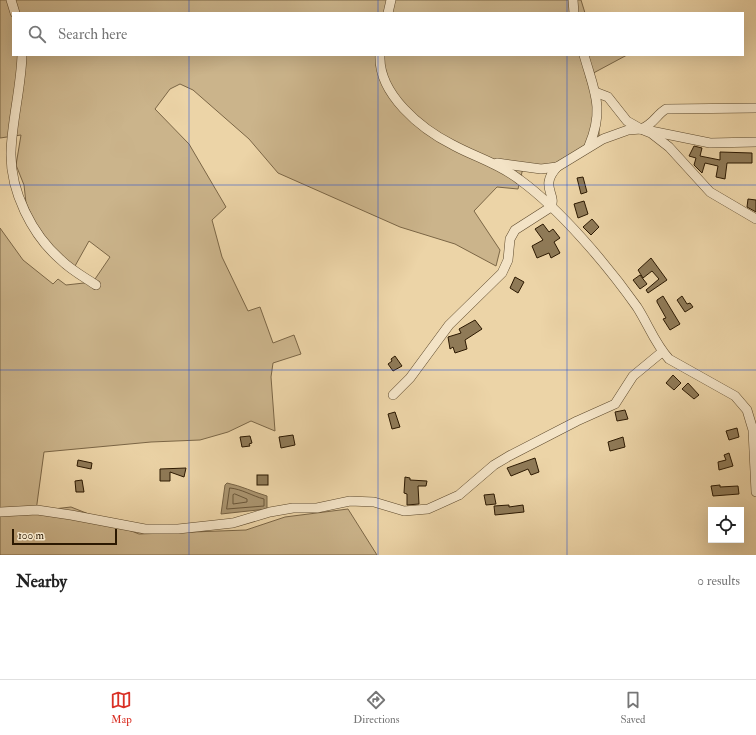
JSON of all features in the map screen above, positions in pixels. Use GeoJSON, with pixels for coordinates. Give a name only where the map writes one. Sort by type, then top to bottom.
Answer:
{"type":"FeatureCollection","features":[{"type":"Feature","properties":{"kind":"street"},"geometry":{"type":"LineString","coordinates":[[11,0],[15,12]]}},
{"type":"Feature","properties":{"kind":"street"},"geometry":{"type":"LineString","coordinates":[[388,12],[391,0]]}},
{"type":"Feature","properties":{"kind":"street"},"geometry":{"type":"LineString","coordinates":[[573,0],[574,12]]}},
{"type":"Feature","properties":{"kind":"street"},"geometry":{"type":"LineString","coordinates":[[22,56],[22,74],[11,151],[12,175],[23,208],[47,245],[61,260],[96,285]]}},
{"type":"Feature","properties":{"kind":"street"},"geometry":{"type":"LineString","coordinates":[[380,56],[382,73],[390,90],[401,106],[438,137],[490,162],[520,179],[551,207],[589,247],[627,293],[642,315],[662,352],[675,363],[735,396],[752,410],[756,492]]}},
{"type":"Feature","properties":{"kind":"street"},"geometry":{"type":"LineString","coordinates":[[584,56],[595,92],[598,112],[594,135],[589,146]]}},
{"type":"Feature","properties":{"kind":"street"},"geometry":{"type":"LineString","coordinates":[[595,92],[608,97],[627,121],[651,133],[669,147],[710,192],[756,219]]}},
{"type":"Feature","properties":{"kind":"street"},"geometry":{"type":"LineString","coordinates":[[393,395],[410,378],[449,325],[502,273],[508,260],[510,239],[515,230],[551,207],[553,202],[548,183],[550,176],[557,167],[589,146],[615,134],[641,129],[653,123],[659,114],[666,109],[756,108]]}},
{"type":"Feature","properties":{"kind":"street"},"geometry":{"type":"LineString","coordinates":[[641,129],[710,143],[756,142]]}},
{"type":"Feature","properties":{"kind":"street"},"geometry":{"type":"LineString","coordinates":[[490,162],[541,169],[557,167]]}},
{"type":"Feature","properties":{"kind":"street"},"geometry":{"type":"LineString","coordinates":[[0,512],[37,510],[71,514],[145,529],[178,529],[233,523],[270,512],[293,508],[317,508],[350,501],[374,502],[404,511],[428,509],[459,495],[494,465],[509,456],[577,420],[615,404],[633,376],[662,352]]}},
{"type":"Feature","properties":{"kind":"shaded area"},"geometry":{"type":"Polygon","coordinates":[[[0,0],[581,0],[585,12],[12,12],[12,56],[625,56],[586,77],[599,118],[599,136],[557,163],[523,168],[518,189],[497,187],[474,211],[500,250],[496,266],[455,244],[400,227],[278,173],[249,139],[193,90],[180,84],[170,89],[155,109],[189,144],[226,207],[212,220],[222,257],[248,311],[260,307],[273,343],[294,335],[301,354],[273,363],[271,377],[275,431],[251,421],[228,432],[200,440],[151,442],[44,452],[36,511],[71,507],[139,534],[246,530],[285,517],[348,509],[377,555],[0,555],[0,228],[23,260],[53,284],[58,279],[66,285],[93,282],[110,257],[89,241],[75,266],[60,256],[34,221],[26,203],[24,185],[16,165],[21,135],[0,138],[0,0]]]}},
{"type":"Feature","properties":{"kind":"water"},"geometry":{"type":"Polygon","coordinates":[[[227,483],[267,496],[267,509],[221,514],[225,485],[227,483]]]}},
{"type":"Feature","properties":{"kind":"building"},"geometry":{"type":"Polygon","coordinates":[[[694,146],[702,148],[700,156],[720,160],[720,152],[752,153],[752,163],[727,163],[725,179],[716,177],[718,166],[705,163],[702,173],[694,165],[696,158],[689,156],[694,146]]]}},
{"type":"Feature","properties":{"kind":"building"},"geometry":{"type":"Polygon","coordinates":[[[583,177],[587,192],[581,194],[577,178],[583,177]]]}},
{"type":"Feature","properties":{"kind":"building"},"geometry":{"type":"Polygon","coordinates":[[[748,199],[756,200],[756,212],[747,207],[748,199]]]}},
{"type":"Feature","properties":{"kind":"building"},"geometry":{"type":"Polygon","coordinates":[[[584,201],[588,214],[578,218],[574,204],[584,201]]]}},
{"type":"Feature","properties":{"kind":"building"},"geometry":{"type":"Polygon","coordinates":[[[592,219],[599,227],[591,235],[583,227],[592,219]]]}},
{"type":"Feature","properties":{"kind":"building"},"geometry":{"type":"Polygon","coordinates":[[[543,224],[549,232],[553,229],[560,238],[554,242],[560,253],[551,258],[549,253],[537,258],[532,246],[543,240],[535,229],[543,224]]]}},
{"type":"Feature","properties":{"kind":"building"},"geometry":{"type":"Polygon","coordinates":[[[651,258],[667,280],[648,293],[646,290],[659,279],[652,271],[643,278],[638,270],[651,258]]]}},
{"type":"Feature","properties":{"kind":"building"},"geometry":{"type":"Polygon","coordinates":[[[640,275],[647,284],[640,289],[633,280],[640,275]]]}},
{"type":"Feature","properties":{"kind":"building"},"geometry":{"type":"Polygon","coordinates":[[[515,277],[524,282],[518,293],[510,288],[515,277]]]}},
{"type":"Feature","properties":{"kind":"building"},"geometry":{"type":"Polygon","coordinates":[[[663,296],[680,324],[670,330],[663,319],[666,318],[657,302],[657,300],[663,296]]]}},
{"type":"Feature","properties":{"kind":"building"},"geometry":{"type":"Polygon","coordinates":[[[682,296],[687,304],[690,303],[693,307],[685,312],[677,300],[682,296]]]}},
{"type":"Feature","properties":{"kind":"building"},"geometry":{"type":"Polygon","coordinates":[[[475,320],[482,329],[465,340],[467,349],[455,353],[453,347],[450,349],[448,337],[461,333],[459,329],[475,320]]]}},
{"type":"Feature","properties":{"kind":"building"},"geometry":{"type":"Polygon","coordinates":[[[395,356],[402,366],[393,371],[388,364],[395,356]]]}},
{"type":"Feature","properties":{"kind":"building"},"geometry":{"type":"Polygon","coordinates":[[[673,375],[681,383],[674,390],[666,383],[673,375]]]}},
{"type":"Feature","properties":{"kind":"building"},"geometry":{"type":"Polygon","coordinates":[[[688,383],[699,395],[694,399],[682,389],[688,383]]]}},
{"type":"Feature","properties":{"kind":"building"},"geometry":{"type":"Polygon","coordinates":[[[625,410],[628,419],[617,421],[615,412],[625,410]]]}},
{"type":"Feature","properties":{"kind":"building"},"geometry":{"type":"Polygon","coordinates":[[[395,412],[400,427],[392,429],[388,414],[395,412]]]}},
{"type":"Feature","properties":{"kind":"building"},"geometry":{"type":"Polygon","coordinates":[[[737,428],[739,437],[729,440],[726,431],[737,428]]]}},
{"type":"Feature","properties":{"kind":"building"},"geometry":{"type":"Polygon","coordinates":[[[293,435],[295,445],[281,448],[279,437],[293,435]]]}},
{"type":"Feature","properties":{"kind":"building"},"geometry":{"type":"Polygon","coordinates":[[[250,436],[252,443],[249,444],[250,446],[242,447],[240,437],[250,436]]]}},
{"type":"Feature","properties":{"kind":"building"},"geometry":{"type":"Polygon","coordinates":[[[623,437],[625,447],[610,451],[608,442],[623,437]]]}},
{"type":"Feature","properties":{"kind":"building"},"geometry":{"type":"Polygon","coordinates":[[[729,453],[733,466],[719,470],[718,462],[726,460],[724,455],[729,453]]]}},
{"type":"Feature","properties":{"kind":"building"},"geometry":{"type":"Polygon","coordinates":[[[535,458],[539,472],[531,475],[528,469],[511,476],[507,468],[535,458]]]}},
{"type":"Feature","properties":{"kind":"building"},"geometry":{"type":"Polygon","coordinates":[[[78,460],[92,463],[91,469],[77,466],[78,460]]]}},
{"type":"Feature","properties":{"kind":"building"},"geometry":{"type":"Polygon","coordinates":[[[186,468],[184,477],[170,472],[170,481],[160,481],[160,469],[186,468]]]}},
{"type":"Feature","properties":{"kind":"building"},"geometry":{"type":"Polygon","coordinates":[[[257,475],[268,475],[268,485],[257,485],[257,475]]]}},
{"type":"Feature","properties":{"kind":"building"},"geometry":{"type":"Polygon","coordinates":[[[405,477],[410,478],[410,480],[427,481],[426,486],[418,486],[419,504],[407,505],[407,494],[404,493],[405,477]]]}},
{"type":"Feature","properties":{"kind":"building"},"geometry":{"type":"Polygon","coordinates":[[[82,480],[84,492],[76,492],[75,481],[82,480]]]}},
{"type":"Feature","properties":{"kind":"building"},"geometry":{"type":"Polygon","coordinates":[[[720,485],[720,487],[738,486],[739,494],[713,496],[711,486],[720,485]]]}},
{"type":"Feature","properties":{"kind":"building"},"geometry":{"type":"Polygon","coordinates":[[[494,494],[496,504],[486,505],[484,495],[494,494]]]}},
{"type":"Feature","properties":{"kind":"building"},"geometry":{"type":"Polygon","coordinates":[[[509,505],[509,507],[523,505],[524,512],[495,515],[494,506],[509,505]]]}}]}
